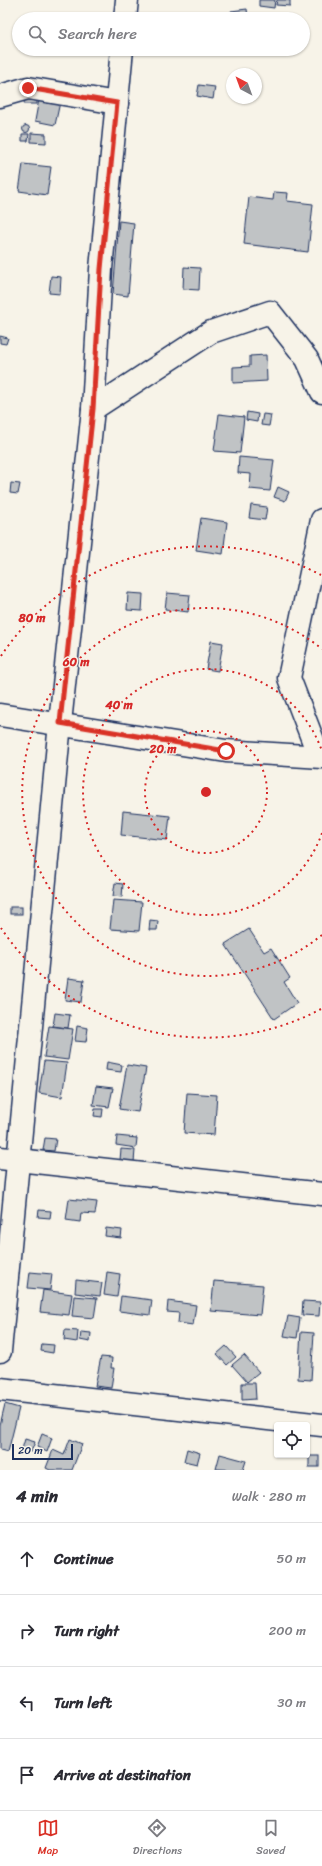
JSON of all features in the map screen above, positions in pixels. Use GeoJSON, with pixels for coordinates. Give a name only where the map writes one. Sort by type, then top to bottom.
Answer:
{"type":"FeatureCollection","features":[{"type":"Feature","properties":{"kind":"street"},"geometry":{"type":"LineString","coordinates":[[126,12],[127,0]]}},
{"type":"Feature","properties":{"kind":"street"},"geometry":{"type":"LineString","coordinates":[[0,1351],[9,1159],[60,723],[93,409],[101,269],[121,56]]}},
{"type":"Feature","properties":{"kind":"street"},"geometry":{"type":"LineString","coordinates":[[0,96],[28,88],[117,103]]}},
{"type":"Feature","properties":{"kind":"street"},"geometry":{"type":"LineString","coordinates":[[93,409],[211,332],[270,312],[307,359],[322,392]]}},
{"type":"Feature","properties":{"kind":"street"},"geometry":{"type":"LineString","coordinates":[[0,715],[60,723],[226,751],[321,756],[289,678],[322,520]]}},
{"type":"Feature","properties":{"kind":"street"},"geometry":{"type":"LineString","coordinates":[[9,1159],[322,1194]]}},
{"type":"Feature","properties":{"kind":"street"},"geometry":{"type":"LineString","coordinates":[[0,1389],[322,1425]]}},
{"type":"Feature","properties":{"kind":"building"},"geometry":{"type":"Polygon","coordinates":[[[259,0],[275,0],[274,8],[259,6],[259,0]]]}},
{"type":"Feature","properties":{"kind":"building"},"geometry":{"type":"Polygon","coordinates":[[[277,0],[290,0],[290,6],[276,5],[277,0]]]}},
{"type":"Feature","properties":{"kind":"building"},"geometry":{"type":"Polygon","coordinates":[[[247,9],[247,12],[231,12],[247,9]]]}},
{"type":"Feature","properties":{"kind":"building"},"geometry":{"type":"Polygon","coordinates":[[[199,85],[215,87],[213,99],[197,96],[199,85]]]}},
{"type":"Feature","properties":{"kind":"building"},"geometry":{"type":"Polygon","coordinates":[[[25,95],[37,95],[37,104],[24,104],[25,95]]]}},
{"type":"Feature","properties":{"kind":"building"},"geometry":{"type":"Polygon","coordinates":[[[39,99],[60,102],[55,125],[35,121],[39,99]]]}},
{"type":"Feature","properties":{"kind":"building"},"geometry":{"type":"Polygon","coordinates":[[[26,125],[29,126],[29,132],[26,133],[23,132],[22,129],[23,126],[26,125]]]}},
{"type":"Feature","properties":{"kind":"building"},"geometry":{"type":"Polygon","coordinates":[[[31,133],[46,134],[46,143],[31,142],[31,133]]]}},
{"type":"Feature","properties":{"kind":"building"},"geometry":{"type":"Polygon","coordinates":[[[22,134],[29,134],[28,141],[22,141],[22,134]]]}},
{"type":"Feature","properties":{"kind":"building"},"geometry":{"type":"Polygon","coordinates":[[[23,164],[51,167],[47,195],[19,191],[23,164]]]}},
{"type":"Feature","properties":{"kind":"building"},"geometry":{"type":"Polygon","coordinates":[[[274,192],[288,193],[287,201],[313,204],[308,252],[244,244],[249,197],[273,200],[274,192]]]}},
{"type":"Feature","properties":{"kind":"building"},"geometry":{"type":"Polygon","coordinates":[[[119,221],[134,223],[128,296],[113,294],[119,221]]]}},
{"type":"Feature","properties":{"kind":"building"},"geometry":{"type":"Polygon","coordinates":[[[184,267],[200,268],[199,290],[183,289],[184,267]]]}},
{"type":"Feature","properties":{"kind":"building"},"geometry":{"type":"Polygon","coordinates":[[[51,276],[61,277],[60,294],[49,293],[51,276]]]}},
{"type":"Feature","properties":{"kind":"building"},"geometry":{"type":"Polygon","coordinates":[[[0,336],[8,338],[6,344],[0,343],[0,336]]]}},
{"type":"Feature","properties":{"kind":"building"},"geometry":{"type":"Polygon","coordinates":[[[266,355],[267,381],[233,383],[233,367],[250,366],[250,356],[266,355]]]}},
{"type":"Feature","properties":{"kind":"building"},"geometry":{"type":"Polygon","coordinates":[[[247,412],[258,414],[257,422],[246,420],[247,412]]]}},
{"type":"Feature","properties":{"kind":"building"},"geometry":{"type":"Polygon","coordinates":[[[219,414],[244,417],[240,453],[214,451],[219,414]]]}},
{"type":"Feature","properties":{"kind":"building"},"geometry":{"type":"Polygon","coordinates":[[[263,414],[271,415],[269,426],[261,425],[263,414]]]}},
{"type":"Feature","properties":{"kind":"building"},"geometry":{"type":"Polygon","coordinates":[[[239,457],[274,460],[270,491],[250,489],[251,474],[238,473],[239,457]]]}},
{"type":"Feature","properties":{"kind":"building"},"geometry":{"type":"Polygon","coordinates":[[[11,483],[20,484],[18,494],[10,493],[11,483]]]}},
{"type":"Feature","properties":{"kind":"building"},"geometry":{"type":"Polygon","coordinates":[[[278,487],[289,492],[285,501],[274,497],[278,487]]]}},
{"type":"Feature","properties":{"kind":"building"},"geometry":{"type":"Polygon","coordinates":[[[251,505],[267,507],[265,520],[249,518],[251,505]]]}},
{"type":"Feature","properties":{"kind":"building"},"geometry":{"type":"Polygon","coordinates":[[[201,518],[227,522],[223,554],[196,550],[201,518]]]}},
{"type":"Feature","properties":{"kind":"building"},"geometry":{"type":"Polygon","coordinates":[[[128,593],[143,594],[142,611],[127,610],[128,593]]]}},
{"type":"Feature","properties":{"kind":"building"},"geometry":{"type":"Polygon","coordinates":[[[167,593],[190,595],[188,612],[165,609],[167,593]]]}},
{"type":"Feature","properties":{"kind":"building"},"geometry":{"type":"Polygon","coordinates":[[[211,641],[223,643],[218,671],[206,669],[211,641]]]}},
{"type":"Feature","properties":{"kind":"building"},"geometry":{"type":"Polygon","coordinates":[[[123,811],[170,816],[167,840],[121,835],[123,811]]]}},
{"type":"Feature","properties":{"kind":"building"},"geometry":{"type":"Polygon","coordinates":[[[115,883],[123,884],[122,897],[113,896],[115,883]]]}},
{"type":"Feature","properties":{"kind":"building"},"geometry":{"type":"Polygon","coordinates":[[[113,900],[142,902],[139,931],[110,929],[113,900]]]}},
{"type":"Feature","properties":{"kind":"building"},"geometry":{"type":"Polygon","coordinates":[[[10,907],[22,907],[22,914],[10,914],[10,907]]]}},
{"type":"Feature","properties":{"kind":"building"},"geometry":{"type":"Polygon","coordinates":[[[150,920],[158,921],[157,930],[149,930],[150,920]]]}},
{"type":"Feature","properties":{"kind":"building"},"geometry":{"type":"Polygon","coordinates":[[[249,929],[264,952],[271,948],[290,978],[284,982],[297,1003],[274,1019],[225,944],[249,929]]]}},
{"type":"Feature","properties":{"kind":"building"},"geometry":{"type":"Polygon","coordinates":[[[68,978],[84,980],[81,1002],[65,1000],[68,978]]]}},
{"type":"Feature","properties":{"kind":"building"},"geometry":{"type":"Polygon","coordinates":[[[55,1013],[70,1015],[68,1028],[53,1026],[55,1013]]]}},
{"type":"Feature","properties":{"kind":"building"},"geometry":{"type":"Polygon","coordinates":[[[49,1026],[73,1029],[68,1060],[44,1057],[49,1026]]]}},
{"type":"Feature","properties":{"kind":"building"},"geometry":{"type":"Polygon","coordinates":[[[77,1026],[88,1028],[86,1042],[75,1041],[77,1026]]]}},
{"type":"Feature","properties":{"kind":"building"},"geometry":{"type":"Polygon","coordinates":[[[44,1061],[67,1063],[62,1097],[39,1093],[44,1061]]]}},
{"type":"Feature","properties":{"kind":"building"},"geometry":{"type":"Polygon","coordinates":[[[107,1062],[122,1065],[121,1072],[106,1070],[107,1062]]]}},
{"type":"Feature","properties":{"kind":"building"},"geometry":{"type":"Polygon","coordinates":[[[127,1065],[146,1068],[138,1112],[119,1109],[127,1065]]]}},
{"type":"Feature","properties":{"kind":"building"},"geometry":{"type":"Polygon","coordinates":[[[96,1086],[113,1088],[109,1107],[93,1105],[96,1086]]]}},
{"type":"Feature","properties":{"kind":"building"},"geometry":{"type":"Polygon","coordinates":[[[187,1093],[217,1095],[214,1135],[184,1133],[187,1093]]]}},
{"type":"Feature","properties":{"kind":"building"},"geometry":{"type":"Polygon","coordinates":[[[95,1109],[103,1109],[102,1117],[94,1116],[95,1109]]]}},
{"type":"Feature","properties":{"kind":"building"},"geometry":{"type":"Polygon","coordinates":[[[117,1136],[137,1138],[136,1148],[116,1145],[117,1136]]]}},
{"type":"Feature","properties":{"kind":"building"},"geometry":{"type":"Polygon","coordinates":[[[45,1138],[56,1139],[54,1151],[43,1150],[45,1138]]]}},
{"type":"Feature","properties":{"kind":"building"},"geometry":{"type":"Polygon","coordinates":[[[121,1149],[135,1150],[134,1162],[120,1160],[121,1149]]]}},
{"type":"Feature","properties":{"kind":"building"},"geometry":{"type":"Polygon","coordinates":[[[69,1199],[97,1202],[95,1214],[81,1213],[80,1222],[66,1220],[69,1199]]]}},
{"type":"Feature","properties":{"kind":"building"},"geometry":{"type":"Polygon","coordinates":[[[39,1210],[51,1211],[50,1218],[38,1217],[39,1210]]]}},
{"type":"Feature","properties":{"kind":"building"},"geometry":{"type":"Polygon","coordinates":[[[106,1228],[122,1230],[121,1238],[105,1236],[106,1228]]]}},
{"type":"Feature","properties":{"kind":"building"},"geometry":{"type":"Polygon","coordinates":[[[30,1272],[52,1274],[50,1290],[28,1288],[30,1272]]]}},
{"type":"Feature","properties":{"kind":"building"},"geometry":{"type":"Polygon","coordinates":[[[107,1272],[120,1274],[117,1297],[104,1295],[107,1272]]]}},
{"type":"Feature","properties":{"kind":"building"},"geometry":{"type":"Polygon","coordinates":[[[76,1280],[102,1283],[100,1296],[75,1293],[76,1280]]]}},
{"type":"Feature","properties":{"kind":"building"},"geometry":{"type":"Polygon","coordinates":[[[214,1281],[263,1285],[260,1315],[211,1311],[214,1281]]]}},
{"type":"Feature","properties":{"kind":"building"},"geometry":{"type":"Polygon","coordinates":[[[43,1290],[72,1294],[69,1315],[40,1312],[43,1290]]]}},
{"type":"Feature","properties":{"kind":"building"},"geometry":{"type":"Polygon","coordinates":[[[74,1296],[97,1298],[94,1318],[72,1316],[74,1296]]]}},
{"type":"Feature","properties":{"kind":"building"},"geometry":{"type":"Polygon","coordinates":[[[121,1296],[152,1300],[150,1315],[119,1311],[121,1296]]]}},
{"type":"Feature","properties":{"kind":"building"},"geometry":{"type":"Polygon","coordinates":[[[168,1301],[196,1305],[193,1325],[178,1323],[179,1313],[167,1312],[168,1301]]]}},
{"type":"Feature","properties":{"kind":"building"},"geometry":{"type":"Polygon","coordinates":[[[303,1301],[320,1302],[319,1316],[302,1315],[303,1301]]]}},
{"type":"Feature","properties":{"kind":"building"},"geometry":{"type":"Polygon","coordinates":[[[288,1316],[300,1318],[297,1338],[284,1336],[288,1316]]]}},
{"type":"Feature","properties":{"kind":"building"},"geometry":{"type":"Polygon","coordinates":[[[65,1330],[78,1331],[77,1342],[64,1340],[65,1330]]]}},
{"type":"Feature","properties":{"kind":"building"},"geometry":{"type":"Polygon","coordinates":[[[81,1332],[91,1333],[90,1342],[80,1340],[81,1332]]]}},
{"type":"Feature","properties":{"kind":"building"},"geometry":{"type":"Polygon","coordinates":[[[301,1332],[314,1333],[311,1380],[298,1379],[301,1332]]]}},
{"type":"Feature","properties":{"kind":"building"},"geometry":{"type":"Polygon","coordinates":[[[42,1344],[54,1345],[53,1353],[41,1351],[42,1344]]]}},
{"type":"Feature","properties":{"kind":"building"},"geometry":{"type":"Polygon","coordinates":[[[226,1346],[236,1357],[227,1365],[217,1354],[226,1346]]]}},
{"type":"Feature","properties":{"kind":"building"},"geometry":{"type":"Polygon","coordinates":[[[244,1355],[259,1372],[247,1382],[232,1365],[244,1355]]]}},
{"type":"Feature","properties":{"kind":"building"},"geometry":{"type":"Polygon","coordinates":[[[101,1357],[112,1358],[111,1368],[114,1368],[111,1388],[95,1386],[101,1357]]]}},
{"type":"Feature","properties":{"kind":"building"},"geometry":{"type":"Polygon","coordinates":[[[242,1383],[255,1383],[256,1399],[242,1400],[242,1383]]]}},
{"type":"Feature","properties":{"kind":"building"},"geometry":{"type":"Polygon","coordinates":[[[5,1404],[19,1408],[8,1452],[0,1450],[0,1425],[5,1404]]]}},
{"type":"Feature","properties":{"kind":"building"},"geometry":{"type":"Polygon","coordinates":[[[42,1434],[52,1438],[47,1452],[37,1447],[42,1434]]]}},
{"type":"Feature","properties":{"kind":"building"},"geometry":{"type":"Polygon","coordinates":[[[25,1439],[35,1442],[31,1452],[22,1449],[25,1439]]]}},
{"type":"Feature","properties":{"kind":"building"},"geometry":{"type":"Polygon","coordinates":[[[70,1439],[82,1444],[72,1470],[50,1470],[46,1468],[53,1450],[64,1455],[70,1439]]]}},
{"type":"Feature","properties":{"kind":"building"},"geometry":{"type":"Polygon","coordinates":[[[187,1449],[200,1453],[197,1464],[184,1461],[187,1449]]]}},
{"type":"Feature","properties":{"kind":"building"},"geometry":{"type":"Polygon","coordinates":[[[220,1454],[246,1461],[243,1470],[216,1469],[220,1454]]]}},
{"type":"Feature","properties":{"kind":"building"},"geometry":{"type":"Polygon","coordinates":[[[310,1456],[319,1456],[319,1467],[309,1467],[310,1456]]]}},
{"type":"Feature","properties":{"kind":"route"},"geometry":{"type":"LineString","coordinates":[[28,88],[117,103],[101,269],[93,409],[60,723],[226,751]]}}]}
